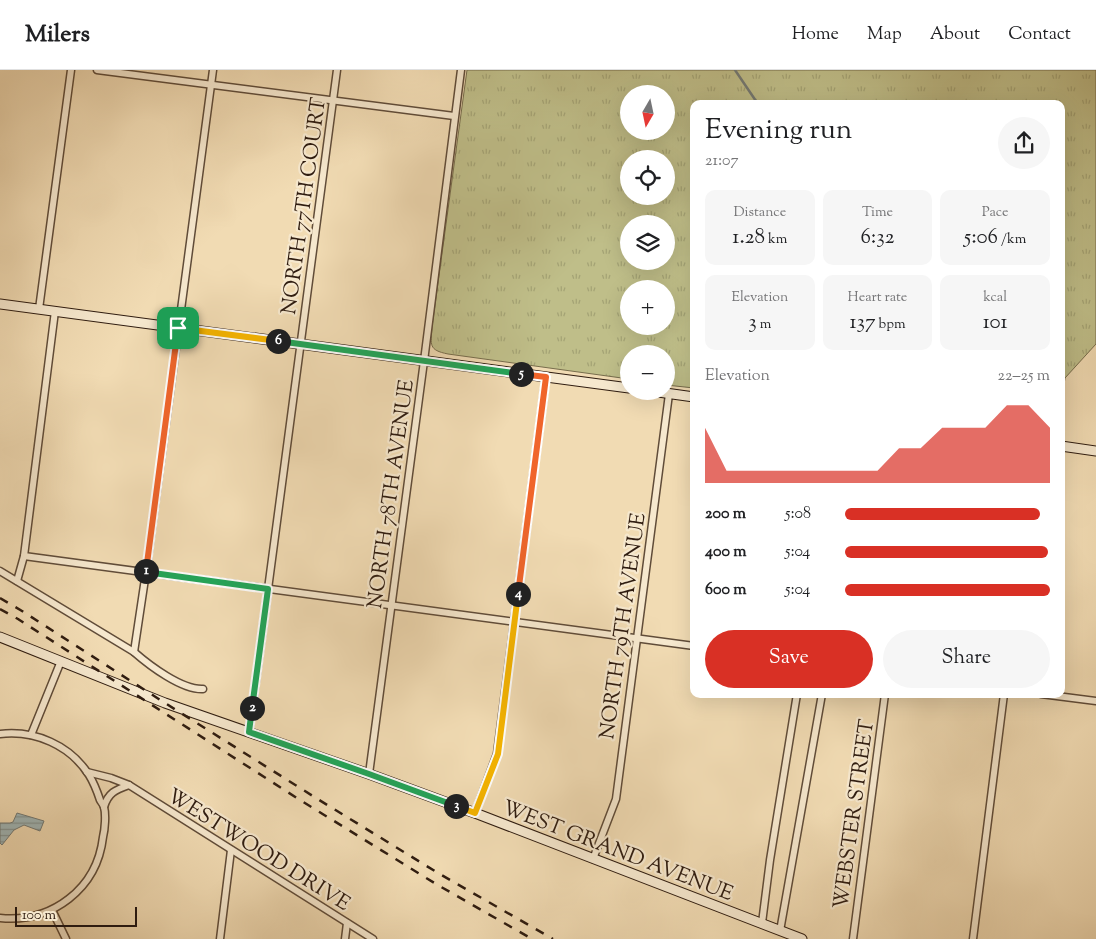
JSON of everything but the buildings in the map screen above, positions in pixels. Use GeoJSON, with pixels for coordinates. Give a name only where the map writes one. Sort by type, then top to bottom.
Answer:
{"type":"FeatureCollection","features":[{"type":"Feature","properties":{"kind":"main road"},"geometry":{"type":"LineString","coordinates":[[0,304],[620,387]]}},
{"type":"Feature","properties":{"kind":"main road"},"geometry":{"type":"LineString","coordinates":[[675,395],[690,397]]}},
{"type":"Feature","properties":{"kind":"main road"},"geometry":{"type":"LineString","coordinates":[[1065,447],[1096,451]]}},
{"type":"Feature","properties":{"kind":"main road","name":"WEST GRAND AVENUE"},"geometry":{"type":"LineString","coordinates":[[0,637],[173,706],[475,813],[802,939]]}},
{"type":"Feature","properties":{"kind":"street"},"geometry":{"type":"LineString","coordinates":[[39,309],[72,70]]}},
{"type":"Feature","properties":{"kind":"street"},"geometry":{"type":"LineString","coordinates":[[97,70],[454,116]]}},
{"type":"Feature","properties":{"kind":"street"},"geometry":{"type":"LineString","coordinates":[[134,652],[213,70]]}},
{"type":"Feature","properties":{"kind":"street","name":"NORTH 77TH COURT"},"geometry":{"type":"LineString","coordinates":[[249,732],[337,70]]}},
{"type":"Feature","properties":{"kind":"street","name":"NORTH 78TH AVENUE"},"geometry":{"type":"LineString","coordinates":[[369,774],[424,361],[460,70]]}},
{"type":"Feature","properties":{"kind":"street"},"geometry":{"type":"LineString","coordinates":[[16,581],[24,556],[55,312]]}},
{"type":"Feature","properties":{"kind":"street"},"geometry":{"type":"LineString","coordinates":[[475,813],[498,754],[546,377]]}},
{"type":"Feature","properties":{"kind":"street","name":"NORTH 79TH AVENUE"},"geometry":{"type":"LineString","coordinates":[[593,859],[616,799],[668,400]]}},
{"type":"Feature","properties":{"kind":"street"},"geometry":{"type":"LineString","coordinates":[[24,556],[690,646]]}},
{"type":"Feature","properties":{"kind":"street"},"geometry":{"type":"LineString","coordinates":[[0,571],[134,652],[164,675],[187,686],[203,689]]}},
{"type":"Feature","properties":{"kind":"street"},"geometry":{"type":"LineString","coordinates":[[31,735],[60,661]]}},
{"type":"Feature","properties":{"kind":"street"},"geometry":{"type":"LineString","coordinates":[[1065,697],[1096,701]]}},
{"type":"Feature","properties":{"kind":"street"},"geometry":{"type":"LineString","coordinates":[[762,923],[770,860],[796,698]]}},
{"type":"Feature","properties":{"kind":"street"},"geometry":{"type":"LineString","coordinates":[[780,930],[821,698]]}},
{"type":"Feature","properties":{"kind":"street","name":"WEBSTER STREET"},"geometry":{"type":"LineString","coordinates":[[853,939],[884,698]]}},
{"type":"Feature","properties":{"kind":"street"},"geometry":{"type":"LineString","coordinates":[[973,939],[1003,698]]}},
{"type":"Feature","properties":{"kind":"street"},"geometry":{"type":"LineString","coordinates":[[0,734],[31,735],[48,740],[63,749],[77,760],[87,772],[104,807]]}},
{"type":"Feature","properties":{"kind":"street","name":"WESTWOOD DRIVE"},"geometry":{"type":"LineString","coordinates":[[87,772],[111,778],[128,785],[373,939]]}},
{"type":"Feature","properties":{"kind":"street"},"geometry":{"type":"LineString","coordinates":[[0,918],[18,919],[52,910],[77,892],[92,872],[99,857],[103,841],[105,802],[109,795],[128,785]]}},
{"type":"Feature","properties":{"kind":"street"},"geometry":{"type":"LineString","coordinates":[[220,939],[231,850]]}},
{"type":"Feature","properties":{"kind":"street"},"geometry":{"type":"LineString","coordinates":[[52,910],[66,939]]}},
{"type":"Feature","properties":{"kind":"street"},"geometry":{"type":"LineString","coordinates":[[345,939],[347,924]]}},
{"type":"Feature","properties":{"kind":"green space"},"geometry":{"type":"Polygon","coordinates":[[[467,70],[1096,70],[1096,344],[1065,378],[1065,100],[690,100],[690,388],[675,386],[675,345],[620,345],[620,378],[448,354],[437,351],[431,342],[467,70]]]}},
{"type":"Feature","properties":{"kind":"water"},"geometry":{"type":"Polygon","coordinates":[[[17,813],[44,821],[40,831],[24,825],[14,830],[2,845],[0,843],[0,823],[13,822],[17,813]]]}},
{"type":"Feature","properties":{"kind":"waterway"},"geometry":{"type":"LineString","coordinates":[[735,70],[755,100]]}},
{"type":"Feature","properties":{"kind":"railway"},"geometry":{"type":"LineString","coordinates":[[0,598],[316,798],[438,873],[553,939]]}},
{"type":"Feature","properties":{"kind":"railway"},"geometry":{"type":"LineString","coordinates":[[0,609],[300,800],[436,884],[532,939]]}},
{"type":"Feature","properties":{"kind":"route"},"geometry":{"type":"LineString","coordinates":[[178,328],[546,377],[498,754],[475,813],[249,732],[268,589],[146,572],[178,328]]}}]}
